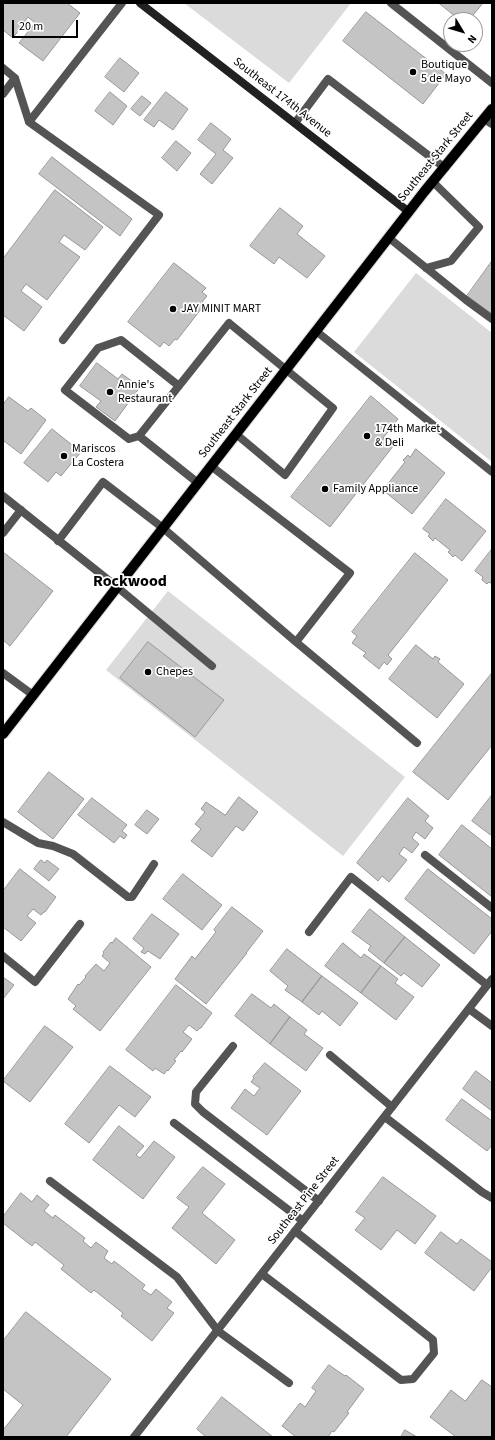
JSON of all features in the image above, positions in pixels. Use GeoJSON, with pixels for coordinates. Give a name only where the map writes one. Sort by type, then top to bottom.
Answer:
{"type":"FeatureCollection","features":[{"type":"Feature","properties":{"kind":"main road","name":"Southeast Stark Street"},"geometry":{"type":"LineString","coordinates":[[3,734],[409,212],[445,168],[488,121],[492,109]]}},
{"type":"Feature","properties":{"kind":"street"},"geometry":{"type":"LineString","coordinates":[[29,122],[122,3]]}},
{"type":"Feature","properties":{"kind":"street","name":"Southeast 174th Avenue"},"geometry":{"type":"LineString","coordinates":[[140,3],[409,212]]}},
{"type":"Feature","properties":{"kind":"street"},"geometry":{"type":"LineString","coordinates":[[391,3],[492,83]]}},
{"type":"Feature","properties":{"kind":"street"},"geometry":{"type":"LineString","coordinates":[[3,68],[15,78],[29,122],[159,215],[63,340]]}},
{"type":"Feature","properties":{"kind":"street"},"geometry":{"type":"LineString","coordinates":[[3,94],[15,78]]}},
{"type":"Feature","properties":{"kind":"street"},"geometry":{"type":"LineString","coordinates":[[295,123],[328,78],[445,168]]}},
{"type":"Feature","properties":{"kind":"street"},"geometry":{"type":"LineString","coordinates":[[426,268],[451,261],[479,227],[433,182]]}},
{"type":"Feature","properties":{"kind":"street"},"geometry":{"type":"LineString","coordinates":[[389,238],[492,319]]}},
{"type":"Feature","properties":{"kind":"street"},"geometry":{"type":"LineString","coordinates":[[179,386],[121,340],[98,348],[65,390],[129,438],[139,436],[179,386],[229,323],[333,408],[285,475],[236,434]]}},
{"type":"Feature","properties":{"kind":"street"},"geometry":{"type":"LineString","coordinates":[[316,331],[492,472]]}},
{"type":"Feature","properties":{"kind":"street"},"geometry":{"type":"LineString","coordinates":[[139,436],[198,483]]}},
{"type":"Feature","properties":{"kind":"street"},"geometry":{"type":"LineString","coordinates":[[211,466],[350,573],[296,642]]}},
{"type":"Feature","properties":{"kind":"street"},"geometry":{"type":"LineString","coordinates":[[58,541],[103,482],[163,528],[296,642],[418,743]]}},
{"type":"Feature","properties":{"kind":"street"},"geometry":{"type":"LineString","coordinates":[[3,496],[117,587],[212,666]]}},
{"type":"Feature","properties":{"kind":"street"},"geometry":{"type":"LineString","coordinates":[[3,533],[21,510]]}},
{"type":"Feature","properties":{"kind":"street"},"geometry":{"type":"LineString","coordinates":[[3,673],[33,695]]}},
{"type":"Feature","properties":{"kind":"street"},"geometry":{"type":"LineString","coordinates":[[3,822],[38,843],[53,846],[72,854],[128,897],[132,897],[154,864]]}},
{"type":"Feature","properties":{"kind":"street"},"geometry":{"type":"LineString","coordinates":[[425,855],[492,908]]}},
{"type":"Feature","properties":{"kind":"street"},"geometry":{"type":"LineString","coordinates":[[309,932],[351,877],[490,982]]}},
{"type":"Feature","properties":{"kind":"street"},"geometry":{"type":"LineString","coordinates":[[3,956],[35,982],[80,924]]}},
{"type":"Feature","properties":{"kind":"street","name":"Southeast Pine Street"},"geometry":{"type":"LineString","coordinates":[[134,1437],[490,982]]}},
{"type":"Feature","properties":{"kind":"street"},"geometry":{"type":"LineString","coordinates":[[469,1009],[492,1026]]}},
{"type":"Feature","properties":{"kind":"street"},"geometry":{"type":"LineString","coordinates":[[233,1046],[196,1092],[195,1104],[203,1112],[319,1201]]}},
{"type":"Feature","properties":{"kind":"street"},"geometry":{"type":"LineString","coordinates":[[330,1055],[392,1107]]}},
{"type":"Feature","properties":{"kind":"street"},"geometry":{"type":"LineString","coordinates":[[385,1117],[482,1192],[492,1198]]}},
{"type":"Feature","properties":{"kind":"street"},"geometry":{"type":"LineString","coordinates":[[174,1123],[303,1221]]}},
{"type":"Feature","properties":{"kind":"street"},"geometry":{"type":"LineString","coordinates":[[50,1181],[177,1277],[218,1330],[289,1383]]}},
{"type":"Feature","properties":{"kind":"street"},"geometry":{"type":"LineString","coordinates":[[262,1274],[401,1380],[413,1379],[434,1353],[433,1340],[295,1231]]}},
{"type":"Feature","properties":{"kind":"shaded area"},"geometry":{"type":"Polygon","coordinates":[[[184,3],[351,3],[289,83],[184,3]]]}},
{"type":"Feature","properties":{"kind":"shaded area"},"geometry":{"type":"Polygon","coordinates":[[[416,273],[492,333],[492,462],[354,352],[416,273]]]}},
{"type":"Feature","properties":{"kind":"shaded area"},"geometry":{"type":"Polygon","coordinates":[[[168,591],[405,777],[343,856],[106,670],[168,591]]]}},
{"type":"Feature","properties":{"kind":"building"},"geometry":{"type":"Polygon","coordinates":[[[3,3],[67,3],[80,13],[43,61],[19,43],[35,23],[28,17],[13,38],[3,30],[3,3]]]}},
{"type":"Feature","properties":{"kind":"building"},"geometry":{"type":"Polygon","coordinates":[[[439,3],[483,3],[476,12],[450,12],[439,3]]]}},
{"type":"Feature","properties":{"kind":"building"},"geometry":{"type":"Polygon","coordinates":[[[366,12],[446,74],[423,104],[343,41],[366,12]]]}},
{"type":"Feature","properties":{"kind":"building"},"geometry":{"type":"Polygon","coordinates":[[[120,58],[139,73],[124,92],[105,77],[120,58]]]}},
{"type":"Feature","properties":{"kind":"building"},"geometry":{"type":"Polygon","coordinates":[[[110,92],[127,106],[113,125],[95,111],[110,92]]]}},
{"type":"Feature","properties":{"kind":"building"},"geometry":{"type":"Polygon","coordinates":[[[166,92],[188,109],[173,130],[159,120],[154,127],[144,120],[166,92]]]}},
{"type":"Feature","properties":{"kind":"building"},"geometry":{"type":"Polygon","coordinates":[[[142,96],[151,103],[140,116],[131,109],[142,96]]]}},
{"type":"Feature","properties":{"kind":"building"},"geometry":{"type":"Polygon","coordinates":[[[211,123],[231,139],[223,150],[233,158],[212,184],[200,174],[216,154],[198,140],[211,123]]]}},
{"type":"Feature","properties":{"kind":"building"},"geometry":{"type":"Polygon","coordinates":[[[176,141],[191,153],[177,171],[162,158],[176,141]]]}},
{"type":"Feature","properties":{"kind":"building"},"geometry":{"type":"Polygon","coordinates":[[[52,157],[132,219],[120,236],[39,174],[52,157]]]}},
{"type":"Feature","properties":{"kind":"building"},"geometry":{"type":"Polygon","coordinates":[[[55,190],[103,227],[85,250],[64,235],[59,242],[80,257],[47,300],[26,284],[21,291],[42,307],[24,331],[3,315],[3,259],[55,190]]]}},
{"type":"Feature","properties":{"kind":"building"},"geometry":{"type":"Polygon","coordinates":[[[280,208],[303,226],[297,234],[325,256],[307,278],[279,257],[274,264],[250,246],[280,208]]]}},
{"type":"Feature","properties":{"kind":"building"},"geometry":{"type":"Polygon","coordinates":[[[492,261],[492,314],[467,296],[492,261]]]}},
{"type":"Feature","properties":{"kind":"building"},"geometry":{"type":"Polygon","coordinates":[[[174,263],[206,288],[202,292],[207,296],[202,302],[205,304],[177,340],[175,339],[169,346],[164,342],[160,347],[128,322],[174,263]]]}},
{"type":"Feature","properties":{"kind":"building"},"geometry":{"type":"Polygon","coordinates":[[[97,363],[118,379],[122,374],[140,387],[115,421],[96,407],[101,401],[80,386],[97,363]]]}},
{"type":"Feature","properties":{"kind":"building"},"geometry":{"type":"Polygon","coordinates":[[[371,396],[398,419],[383,438],[394,445],[330,527],[291,497],[371,396]]]}},
{"type":"Feature","properties":{"kind":"building"},"geometry":{"type":"Polygon","coordinates":[[[9,397],[28,411],[31,408],[46,420],[21,454],[4,441],[3,443],[3,405],[9,397]]]}},
{"type":"Feature","properties":{"kind":"building"},"geometry":{"type":"Polygon","coordinates":[[[52,429],[81,452],[61,476],[56,472],[48,482],[24,463],[52,429]]]}},
{"type":"Feature","properties":{"kind":"building"},"geometry":{"type":"Polygon","coordinates":[[[416,449],[445,473],[412,514],[383,490],[405,462],[403,460],[408,455],[410,457],[416,449]]]}},
{"type":"Feature","properties":{"kind":"building"},"geometry":{"type":"Polygon","coordinates":[[[446,499],[486,531],[462,561],[455,555],[453,557],[448,552],[450,550],[435,538],[433,541],[428,536],[430,534],[423,529],[446,499]]]}},
{"type":"Feature","properties":{"kind":"building"},"geometry":{"type":"Polygon","coordinates":[[[492,549],[492,584],[489,582],[487,584],[482,580],[483,577],[475,571],[492,549]]]}},
{"type":"Feature","properties":{"kind":"building"},"geometry":{"type":"Polygon","coordinates":[[[3,552],[53,591],[10,646],[3,640],[3,552]]]}},
{"type":"Feature","properties":{"kind":"building"},"geometry":{"type":"Polygon","coordinates":[[[415,553],[448,580],[388,655],[392,659],[387,665],[384,662],[379,669],[363,656],[366,653],[352,643],[357,636],[352,632],[415,553]]]}},
{"type":"Feature","properties":{"kind":"building"},"geometry":{"type":"Polygon","coordinates":[[[148,642],[224,700],[195,737],[120,678],[148,642]]]}},
{"type":"Feature","properties":{"kind":"building"},"geometry":{"type":"Polygon","coordinates":[[[416,645],[433,659],[435,656],[440,659],[438,662],[464,684],[437,718],[389,679],[416,645]]]}},
{"type":"Feature","properties":{"kind":"building"},"geometry":{"type":"Polygon","coordinates":[[[492,673],[492,745],[448,800],[413,772],[492,673]]]}},
{"type":"Feature","properties":{"kind":"building"},"geometry":{"type":"Polygon","coordinates":[[[49,772],[84,799],[53,839],[18,812],[49,772]]]}},
{"type":"Feature","properties":{"kind":"building"},"geometry":{"type":"Polygon","coordinates":[[[492,795],[492,836],[472,821],[492,795]]]}},
{"type":"Feature","properties":{"kind":"building"},"geometry":{"type":"Polygon","coordinates":[[[239,797],[258,812],[243,831],[236,826],[212,857],[191,841],[201,829],[195,824],[205,812],[201,809],[206,802],[225,815],[239,797]]]}},
{"type":"Feature","properties":{"kind":"building"},"geometry":{"type":"Polygon","coordinates":[[[92,798],[127,825],[122,831],[127,835],[124,839],[120,836],[114,843],[78,815],[92,798]]]}},
{"type":"Feature","properties":{"kind":"building"},"geometry":{"type":"Polygon","coordinates":[[[408,798],[429,816],[425,821],[433,828],[425,839],[416,832],[412,838],[419,844],[412,853],[404,847],[399,854],[407,860],[389,882],[382,876],[378,881],[357,863],[408,798]]]}},
{"type":"Feature","properties":{"kind":"building"},"geometry":{"type":"Polygon","coordinates":[[[147,810],[159,819],[147,834],[135,825],[147,810]]]}},
{"type":"Feature","properties":{"kind":"building"},"geometry":{"type":"Polygon","coordinates":[[[462,825],[492,849],[492,897],[439,855],[462,825]]]}},
{"type":"Feature","properties":{"kind":"building"},"geometry":{"type":"Polygon","coordinates":[[[41,860],[45,863],[47,860],[59,869],[49,881],[34,869],[41,860]]]}},
{"type":"Feature","properties":{"kind":"building"},"geometry":{"type":"Polygon","coordinates":[[[20,869],[56,897],[41,915],[33,909],[27,916],[36,923],[21,941],[3,927],[3,891],[20,869]]]}},
{"type":"Feature","properties":{"kind":"building"},"geometry":{"type":"Polygon","coordinates":[[[428,869],[492,919],[492,931],[474,954],[405,899],[428,869]]]}},
{"type":"Feature","properties":{"kind":"building"},"geometry":{"type":"Polygon","coordinates":[[[183,874],[222,905],[202,930],[163,899],[183,874]]]}},
{"type":"Feature","properties":{"kind":"building"},"geometry":{"type":"Polygon","coordinates":[[[232,907],[263,931],[206,1004],[175,979],[192,956],[195,959],[216,932],[214,930],[232,907]]]}},
{"type":"Feature","properties":{"kind":"building"},"geometry":{"type":"Polygon","coordinates":[[[370,909],[405,937],[384,963],[368,950],[371,946],[352,932],[370,909]]]}},
{"type":"Feature","properties":{"kind":"building"},"geometry":{"type":"Polygon","coordinates":[[[152,914],[179,934],[160,959],[148,951],[145,954],[141,952],[144,948],[133,939],[152,914]]]}},
{"type":"Feature","properties":{"kind":"building"},"geometry":{"type":"Polygon","coordinates":[[[405,937],[440,965],[422,987],[404,973],[401,976],[384,963],[405,937]]]}},
{"type":"Feature","properties":{"kind":"building"},"geometry":{"type":"Polygon","coordinates":[[[116,938],[151,967],[100,1031],[73,1009],[76,1006],[68,999],[78,984],[79,985],[96,964],[104,971],[110,963],[102,956],[104,953],[103,952],[116,938]]]}},
{"type":"Feature","properties":{"kind":"building"},"geometry":{"type":"Polygon","coordinates":[[[343,943],[361,958],[364,954],[381,966],[361,993],[325,966],[343,943]]]}},
{"type":"Feature","properties":{"kind":"building"},"geometry":{"type":"Polygon","coordinates":[[[287,949],[322,976],[302,1002],[285,990],[288,986],[270,971],[287,949]]]}},
{"type":"Feature","properties":{"kind":"building"},"geometry":{"type":"Polygon","coordinates":[[[381,966],[398,979],[395,983],[414,997],[396,1020],[361,993],[381,966]]]}},
{"type":"Feature","properties":{"kind":"building"},"geometry":{"type":"Polygon","coordinates":[[[322,976],[358,1003],[340,1026],[322,1011],[319,1015],[302,1002],[322,976]]]}},
{"type":"Feature","properties":{"kind":"building"},"geometry":{"type":"Polygon","coordinates":[[[3,977],[14,985],[3,999],[3,977]]]}},
{"type":"Feature","properties":{"kind":"building"},"geometry":{"type":"Polygon","coordinates":[[[176,985],[212,1013],[197,1031],[189,1025],[183,1032],[192,1039],[174,1060],[176,1061],[168,1071],[167,1070],[164,1074],[155,1068],[153,1071],[126,1050],[176,985]]]}},
{"type":"Feature","properties":{"kind":"building"},"geometry":{"type":"Polygon","coordinates":[[[252,994],[271,1008],[274,1004],[290,1017],[270,1044],[235,1016],[252,994]]]}},
{"type":"Feature","properties":{"kind":"building"},"geometry":{"type":"Polygon","coordinates":[[[290,1017],[307,1030],[304,1034],[323,1048],[306,1071],[270,1044],[290,1017]]]}},
{"type":"Feature","properties":{"kind":"building"},"geometry":{"type":"Polygon","coordinates":[[[45,1026],[73,1047],[30,1102],[3,1081],[45,1026]]]}},
{"type":"Feature","properties":{"kind":"building"},"geometry":{"type":"Polygon","coordinates":[[[265,1063],[301,1091],[267,1135],[231,1108],[245,1089],[254,1096],[260,1088],[251,1082],[254,1078],[253,1077],[265,1063]]]}},
{"type":"Feature","properties":{"kind":"building"},"geometry":{"type":"Polygon","coordinates":[[[110,1066],[151,1097],[135,1117],[119,1105],[89,1143],[65,1124],[110,1066]]]}},
{"type":"Feature","properties":{"kind":"building"},"geometry":{"type":"Polygon","coordinates":[[[476,1071],[492,1083],[492,1111],[463,1089],[476,1071]]]}},
{"type":"Feature","properties":{"kind":"building"},"geometry":{"type":"Polygon","coordinates":[[[462,1099],[492,1121],[492,1145],[487,1151],[446,1120],[462,1099]]]}},
{"type":"Feature","properties":{"kind":"building"},"geometry":{"type":"Polygon","coordinates":[[[119,1126],[144,1146],[136,1155],[140,1158],[154,1141],[175,1157],[143,1199],[93,1160],[119,1126]]]}},
{"type":"Feature","properties":{"kind":"building"},"geometry":{"type":"Polygon","coordinates":[[[203,1167],[225,1184],[202,1213],[235,1240],[216,1264],[172,1228],[189,1207],[177,1198],[203,1167]]]}},
{"type":"Feature","properties":{"kind":"building"},"geometry":{"type":"Polygon","coordinates":[[[383,1177],[436,1216],[415,1244],[397,1230],[381,1250],[355,1230],[365,1218],[356,1212],[383,1177]]]}},
{"type":"Feature","properties":{"kind":"building"},"geometry":{"type":"Polygon","coordinates":[[[21,1193],[32,1202],[37,1195],[49,1205],[44,1211],[53,1218],[55,1215],[85,1238],[83,1241],[91,1248],[96,1242],[108,1251],[104,1258],[112,1264],[114,1261],[145,1285],[142,1289],[151,1295],[156,1289],[172,1302],[167,1308],[174,1313],[152,1341],[121,1316],[123,1313],[94,1290],[91,1293],[61,1269],[64,1265],[35,1242],[32,1246],[3,1223],[3,1217],[21,1193]]]}},
{"type":"Feature","properties":{"kind":"building"},"geometry":{"type":"Polygon","coordinates":[[[441,1232],[457,1244],[461,1239],[492,1262],[492,1267],[474,1291],[425,1253],[441,1232]]]}},
{"type":"Feature","properties":{"kind":"building"},"geometry":{"type":"Polygon","coordinates":[[[26,1312],[111,1379],[66,1437],[3,1437],[3,1430],[23,1405],[3,1389],[3,1341],[26,1312]]]}},
{"type":"Feature","properties":{"kind":"building"},"geometry":{"type":"Polygon","coordinates":[[[329,1365],[345,1376],[346,1375],[364,1389],[347,1412],[349,1413],[334,1432],[332,1431],[328,1437],[296,1437],[282,1426],[300,1403],[305,1407],[316,1391],[312,1388],[329,1365]]]}},
{"type":"Feature","properties":{"kind":"building"},"geometry":{"type":"Polygon","coordinates":[[[482,1380],[492,1387],[492,1437],[456,1437],[430,1417],[451,1390],[465,1401],[482,1380]]]}},
{"type":"Feature","properties":{"kind":"building"},"geometry":{"type":"Polygon","coordinates":[[[222,1397],[273,1437],[206,1437],[197,1429],[222,1397]]]}},
{"type":"Feature","properties":{"kind":"building"},"geometry":{"type":"Polygon","coordinates":[[[405,1430],[417,1437],[401,1437],[405,1430]]]}},
{"type":"Feature","properties":{"kind":"place","name":"Boutique 5 de Mayo"},"geometry":{"type":"Point","coordinates":[413,72]}},
{"type":"Feature","properties":{"kind":"place","name":"JAY MINIT MART"},"geometry":{"type":"Point","coordinates":[173,309]}},
{"type":"Feature","properties":{"kind":"place","name":"Annie's Restaurant"},"geometry":{"type":"Point","coordinates":[110,392]}},
{"type":"Feature","properties":{"kind":"place","name":"174th Market & Deli"},"geometry":{"type":"Point","coordinates":[367,436]}},
{"type":"Feature","properties":{"kind":"place","name":"Mariscos La Costera"},"geometry":{"type":"Point","coordinates":[64,456]}},
{"type":"Feature","properties":{"kind":"place","name":"Family Appliance"},"geometry":{"type":"Point","coordinates":[325,489]}},
{"type":"Feature","properties":{"kind":"place","name":"Chepes"},"geometry":{"type":"Point","coordinates":[148,672]}},
{"type":"Feature","properties":{"kind":"district","name":"Rockwood"},"geometry":{"type":"Point","coordinates":[130,582]}}]}
